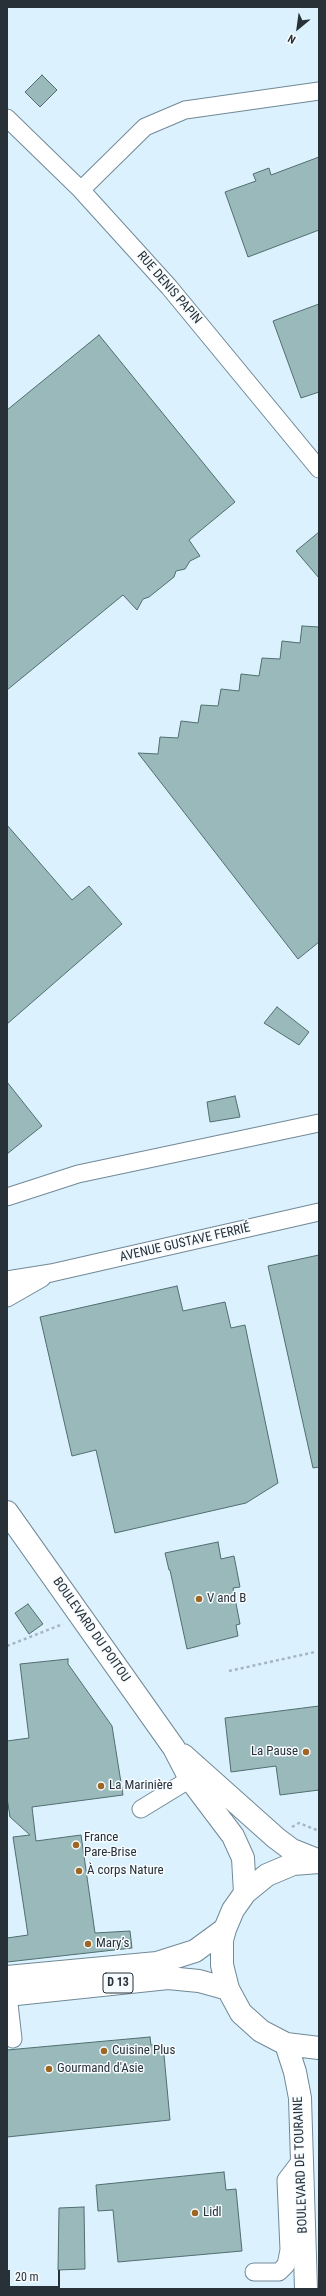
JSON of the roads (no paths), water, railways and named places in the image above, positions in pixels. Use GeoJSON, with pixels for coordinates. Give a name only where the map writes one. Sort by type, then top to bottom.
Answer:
{"type":"FeatureCollection","features":[{"type":"Feature","properties":{"kind":"main road","name":"BOULEVARD DU POITOU"},"geometry":{"type":"LineString","coordinates":[[7,1512],[174,1748],[190,1779],[233,1836],[243,1858],[245,1893]]}},
{"type":"Feature","properties":{"kind":"main road","name":"BOULEVARD DU POITOU"},"geometry":{"type":"LineString","coordinates":[[174,1748],[276,1838],[292,1850],[319,1862]]}},
{"type":"Feature","properties":{"kind":"main road"},"geometry":{"type":"LineString","coordinates":[[319,1862],[293,1864],[267,1875],[245,1893],[233,1910],[222,1940],[222,1965],[228,1989],[241,2013],[261,2031],[286,2044],[319,2048]]}},
{"type":"Feature","properties":{"kind":"main road","name":"D 13"},"geometry":{"type":"LineString","coordinates":[[7,1989],[157,1963],[195,1951],[225,1929]]}},
{"type":"Feature","properties":{"kind":"main road","name":"D 13"},"geometry":{"type":"LineString","coordinates":[[7,1989],[168,1978],[199,1981],[228,1989]]}},
{"type":"Feature","properties":{"kind":"main road","name":"BOULEVARD DE TOURAINE"},"geometry":{"type":"LineString","coordinates":[[286,2044],[295,2072],[300,2098],[306,2289]]}},
{"type":"Feature","properties":{"kind":"street"},"geometry":{"type":"LineString","coordinates":[[81,190],[145,127],[185,110],[319,91]]}},
{"type":"Feature","properties":{"kind":"street","name":"RUE DENIS PAPIN"},"geometry":{"type":"LineString","coordinates":[[7,118],[81,190],[169,287],[319,469]]}},
{"type":"Feature","properties":{"kind":"street"},"geometry":{"type":"LineString","coordinates":[[7,1197],[78,1174],[319,1123]]}},
{"type":"Feature","properties":{"kind":"street","name":"AVENUE GUSTAVE FERRIÉ"},"geometry":{"type":"LineString","coordinates":[[7,1280],[51,1273],[319,1212]]}},
{"type":"Feature","properties":{"kind":"street","name":"AVENUE GUSTAVE FERRIÉ"},"geometry":{"type":"LineString","coordinates":[[7,1298],[51,1273]]}},
{"type":"Feature","properties":{"kind":"street"},"geometry":{"type":"LineString","coordinates":[[141,1809],[190,1779]]}},
{"type":"Feature","properties":{"kind":"street"},"geometry":{"type":"LineString","coordinates":[[7,1989],[13,2039]]}},
{"type":"Feature","properties":{"kind":"street"},"geometry":{"type":"LineString","coordinates":[[254,2272],[279,2272],[286,2266],[289,2250],[286,2180],[302,2159]]}},
{"type":"Feature","properties":{"kind":"place","name":"V and B"},"geometry":{"type":"Point","coordinates":[199,1599]}},
{"type":"Feature","properties":{"kind":"place","name":"La Pause"},"geometry":{"type":"Point","coordinates":[306,1752]}},
{"type":"Feature","properties":{"kind":"place","name":"La Marinière"},"geometry":{"type":"Point","coordinates":[101,1786]}},
{"type":"Feature","properties":{"kind":"place","name":"France Pare-Brise"},"geometry":{"type":"Point","coordinates":[76,1845]}},
{"type":"Feature","properties":{"kind":"place","name":"À corps Nature"},"geometry":{"type":"Point","coordinates":[79,1871]}},
{"type":"Feature","properties":{"kind":"place","name":"Mary’s"},"geometry":{"type":"Point","coordinates":[88,1944]}},
{"type":"Feature","properties":{"kind":"place","name":"Cuisine Plus"},"geometry":{"type":"Point","coordinates":[104,2051]}},
{"type":"Feature","properties":{"kind":"place","name":"Gourmand d'Asie"},"geometry":{"type":"Point","coordinates":[49,2069]}},
{"type":"Feature","properties":{"kind":"place","name":"Lidl"},"geometry":{"type":"Point","coordinates":[195,2213]}}]}
